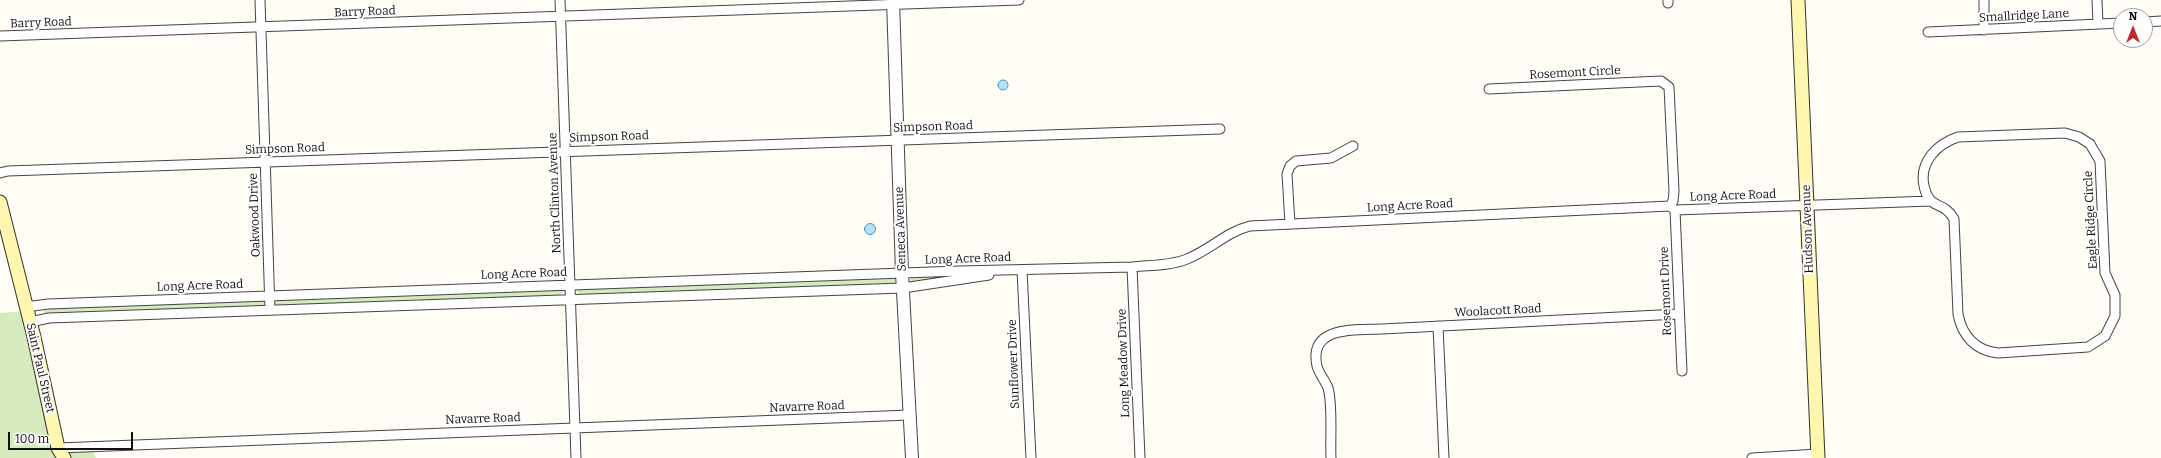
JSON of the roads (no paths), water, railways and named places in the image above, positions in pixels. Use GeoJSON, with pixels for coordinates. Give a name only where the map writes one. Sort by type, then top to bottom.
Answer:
{"type":"FeatureCollection","features":[{"type":"Feature","properties":{"kind":"main road","name":"Hudson Avenue"},"geometry":{"type":"LineString","coordinates":[[1798,0],[1818,456]]}},
{"type":"Feature","properties":{"kind":"main road","name":"Saint Paul Street"},"geometry":{"type":"LineString","coordinates":[[0,202],[28,313],[59,455]]}},
{"type":"Feature","properties":{"kind":"street","name":"Oakwood Drive"},"geometry":{"type":"LineString","coordinates":[[260,0],[270,310]]}},
{"type":"Feature","properties":{"kind":"street","name":"North Clinton Avenue"},"geometry":{"type":"LineString","coordinates":[[560,0],[576,458]]}},
{"type":"Feature","properties":{"kind":"street","name":"Barry Road"},"geometry":{"type":"LineString","coordinates":[[0,36],[560,17],[893,2],[1019,0]]}},
{"type":"Feature","properties":{"kind":"street"},"geometry":{"type":"LineString","coordinates":[[1984,0],[1984,30]]}},
{"type":"Feature","properties":{"kind":"street"},"geometry":{"type":"LineString","coordinates":[[2097,0],[2098,24]]}},
{"type":"Feature","properties":{"kind":"street","name":"Seneca Avenue"},"geometry":{"type":"LineString","coordinates":[[893,2],[903,280],[912,458]]}},
{"type":"Feature","properties":{"kind":"street","name":"Smallridge Lane"},"geometry":{"type":"LineString","coordinates":[[1928,32],[2113,23]]}},
{"type":"Feature","properties":{"kind":"street","name":"Rosemont Circle"},"geometry":{"type":"LineString","coordinates":[[1490,89],[1661,81]]}},
{"type":"Feature","properties":{"kind":"street","name":"Rosemont Drive"},"geometry":{"type":"LineString","coordinates":[[1661,81],[1669,87],[1674,191],[1672,208],[1682,371]]}},
{"type":"Feature","properties":{"kind":"street","name":"Simpson Road"},"geometry":{"type":"LineString","coordinates":[[0,173],[8,171],[566,150],[1220,129]]}},
{"type":"Feature","properties":{"kind":"street","name":"Eagle Ridge Circle"},"geometry":{"type":"LineString","coordinates":[[2065,133],[2079,136],[2090,144],[2098,155],[2102,168],[2105,273],[2116,301],[2115,316],[2105,336],[2094,344],[2078,349],[1998,353],[1985,350],[1972,343],[1964,332],[1958,314],[1954,219],[1946,209],[1931,201],[1923,183],[1926,163],[1936,150],[1950,140],[1958,137],[2065,133]]}},
{"type":"Feature","properties":{"kind":"street"},"geometry":{"type":"LineString","coordinates":[[1290,224],[1287,174],[1290,166],[1296,161],[1332,158],[1353,146]]}},
{"type":"Feature","properties":{"kind":"street"},"geometry":{"type":"LineString","coordinates":[[1807,206],[1931,201]]}},
{"type":"Feature","properties":{"kind":"street","name":"Long Acre Road"},"geometry":{"type":"LineString","coordinates":[[28,313],[49,318],[570,299],[903,280],[1022,270],[1132,267],[1174,263],[1187,259],[1230,233],[1245,228],[1290,224],[1672,208],[1807,206]]}},
{"type":"Feature","properties":{"kind":"street","name":"Long Meadow Drive"},"geometry":{"type":"LineString","coordinates":[[1132,267],[1140,458]]}},
{"type":"Feature","properties":{"kind":"street","name":"Long Acre Road"},"geometry":{"type":"LineString","coordinates":[[28,313],[48,304],[570,285],[903,280],[1022,270]]}},
{"type":"Feature","properties":{"kind":"street","name":"Sunflower Drive"},"geometry":{"type":"LineString","coordinates":[[1022,270],[1030,458]]}},
{"type":"Feature","properties":{"kind":"street","name":"Woolacott Road"},"geometry":{"type":"LineString","coordinates":[[1331,458],[1328,388],[1320,375],[1316,360],[1321,342],[1330,334],[1343,331],[1679,314]]}},
{"type":"Feature","properties":{"kind":"street"},"geometry":{"type":"LineString","coordinates":[[1438,326],[1444,458]]}},
{"type":"Feature","properties":{"kind":"street","name":"Navarre Road"},"geometry":{"type":"LineString","coordinates":[[59,455],[576,427],[910,415]]}},
{"type":"Feature","properties":{"kind":"street"},"geometry":{"type":"LineString","coordinates":[[1752,458],[1818,456]]}},
{"type":"Feature","properties":{"kind":"water"},"geometry":{"type":"Polygon","coordinates":[[[1001,80],[1005,80],[1007,81],[1007,89],[1001,90],[998,87],[998,83],[1001,80]]]}},
{"type":"Feature","properties":{"kind":"water"},"geometry":{"type":"Polygon","coordinates":[[[868,224],[872,224],[874,225],[874,233],[868,234],[865,231],[865,227],[868,224]]]}}]}
